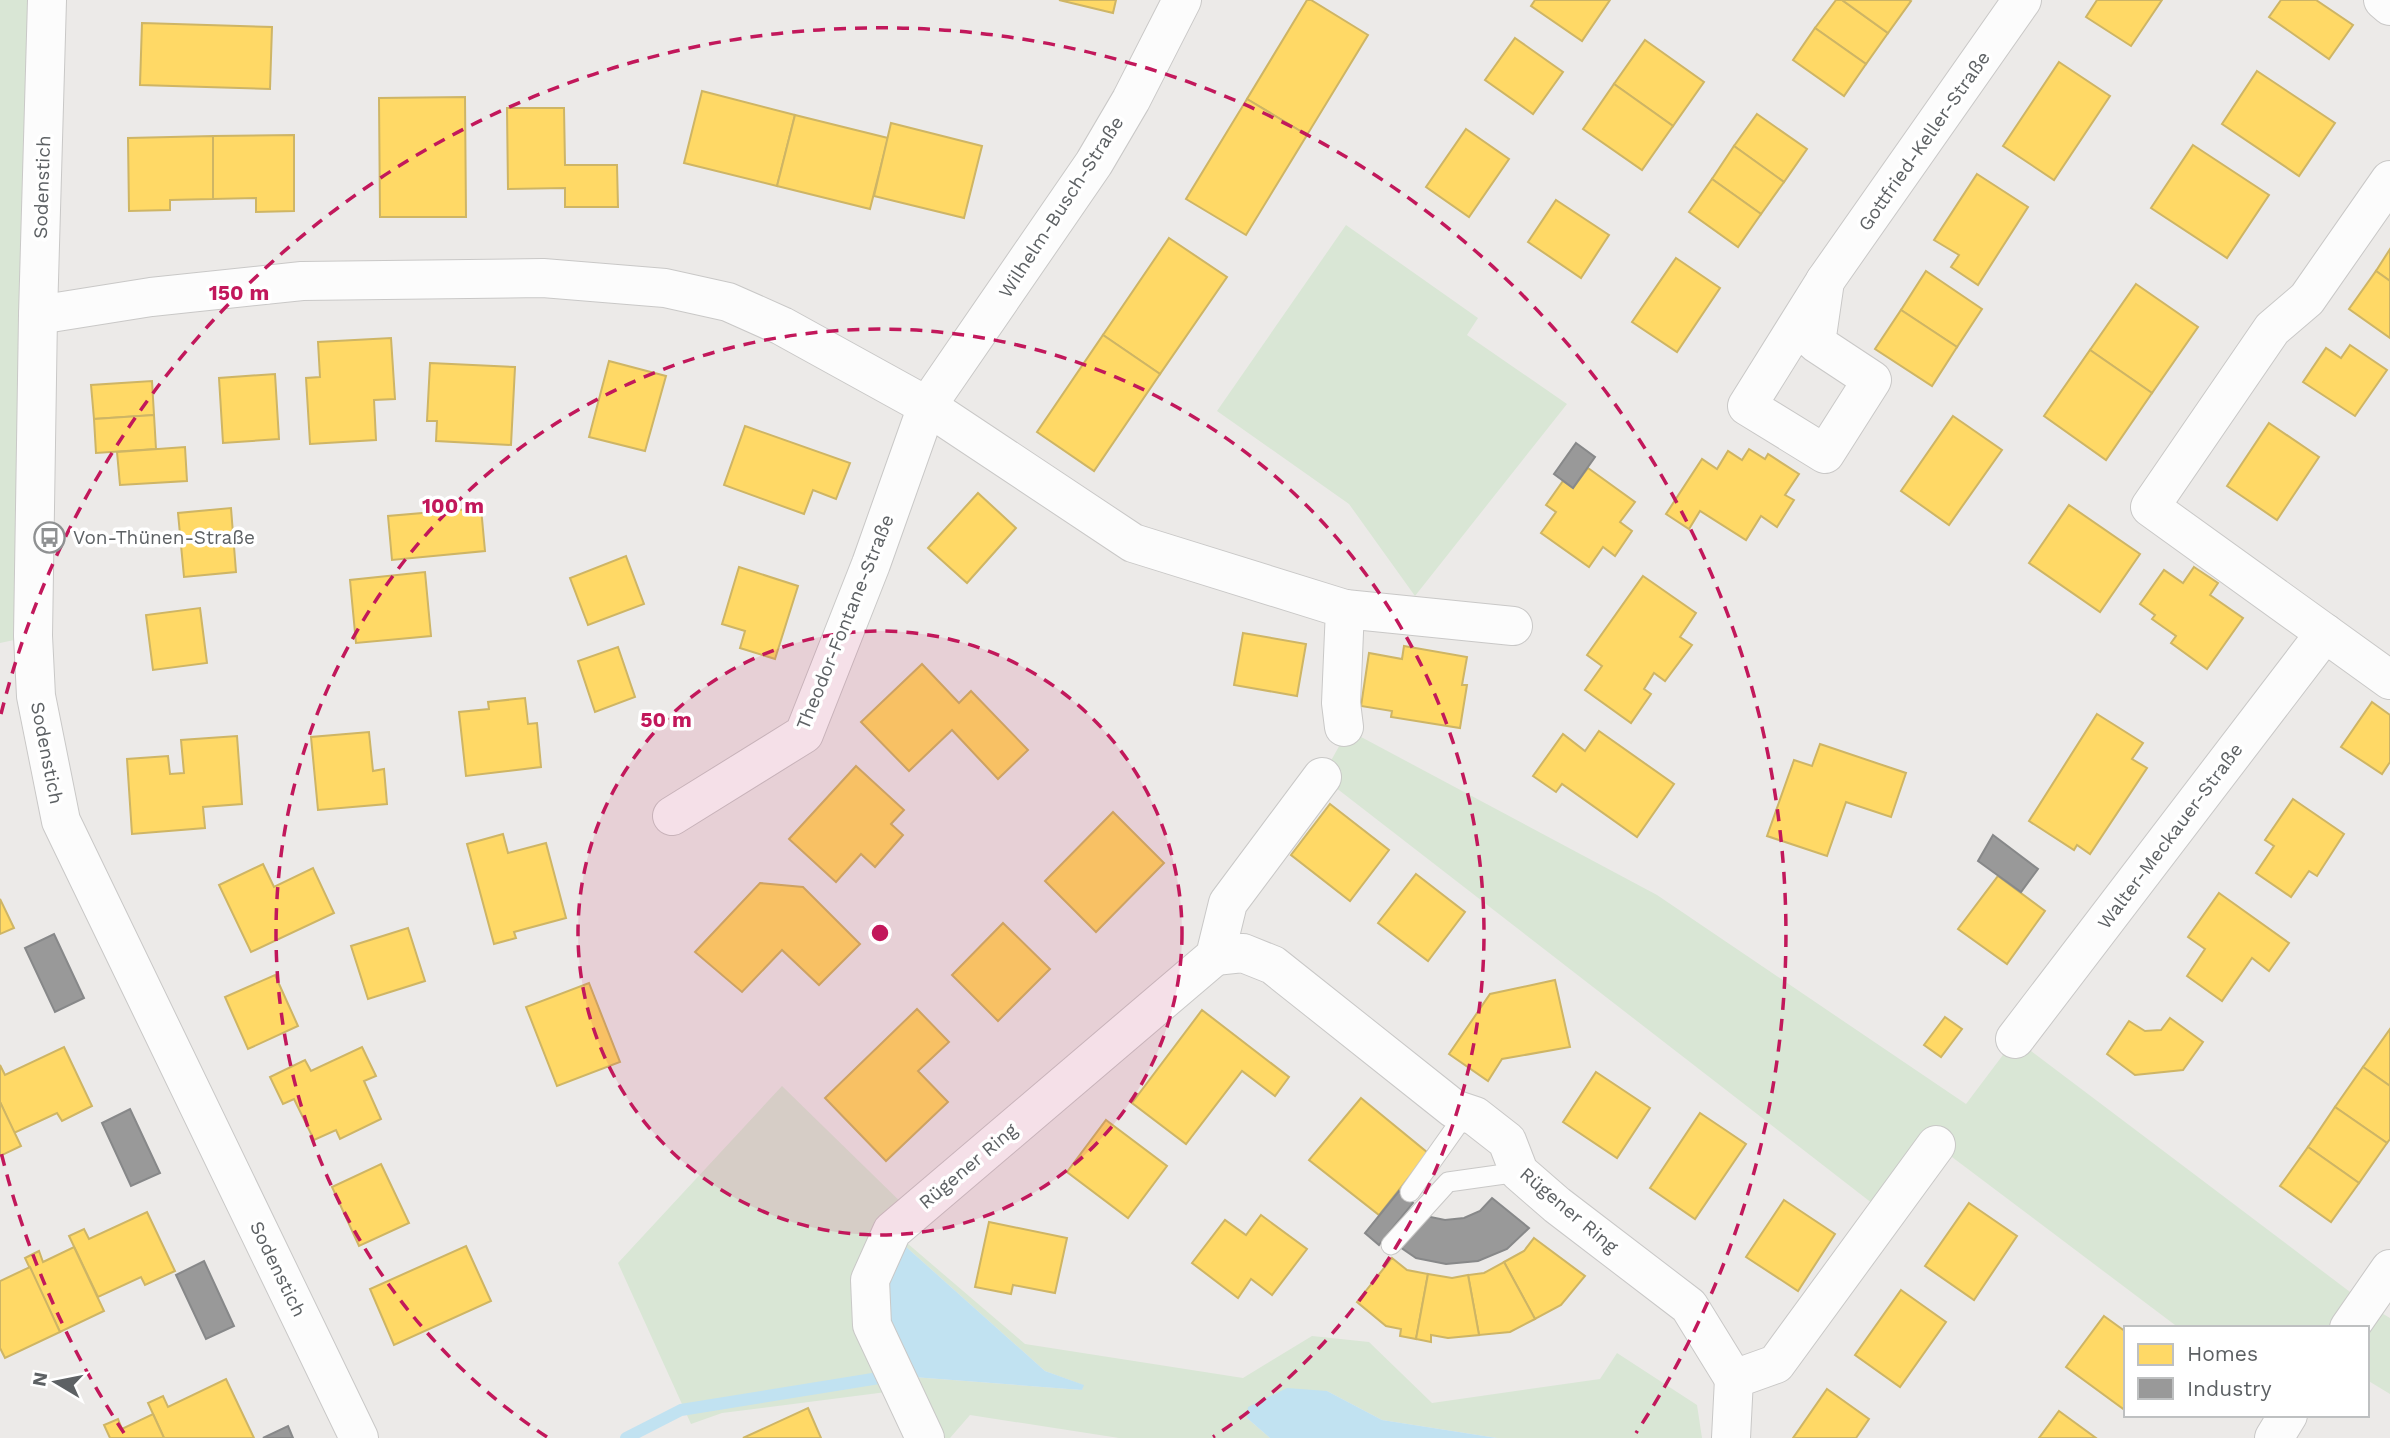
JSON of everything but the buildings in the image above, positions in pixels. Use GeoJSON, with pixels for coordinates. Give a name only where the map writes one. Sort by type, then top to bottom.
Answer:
{"type":"FeatureCollection","features":[{"type":"Feature","properties":{"kind":"street","name":"Sodenstich"},"geometry":{"type":"LineString","coordinates":[[47,0],[38,315],[17,639],[36,696],[61,821],[359,1438]]}},
{"type":"Feature","properties":{"kind":"street","name":"Wilhelm-Busch-Straße"},"geometry":{"type":"LineString","coordinates":[[926,406],[1094,163],[1131,100],[1182,0]]}},
{"type":"Feature","properties":{"kind":"street","name":"Gottfried-Keller-Straße"},"geometry":{"type":"LineString","coordinates":[[1825,281],[2022,0]]}},
{"type":"Feature","properties":{"kind":"street"},"geometry":{"type":"LineString","coordinates":[[2383,0],[2390,6]]}},
{"type":"Feature","properties":{"kind":"street"},"geometry":{"type":"LineString","coordinates":[[2390,180],[2307,299],[2272,329],[2150,507],[2390,680]]}},
{"type":"Feature","properties":{"kind":"street"},"geometry":{"type":"LineString","coordinates":[[38,315],[151,297],[302,281],[543,278],[665,288],[728,302],[782,326],[926,406],[1133,543],[1345,608],[1513,626]]}},
{"type":"Feature","properties":{"kind":"street","name":"Theodor-Fontane-Straße"},"geometry":{"type":"LineString","coordinates":[[672,816],[804,734],[871,564],[926,406]]}},
{"type":"Feature","properties":{"kind":"street"},"geometry":{"type":"LineString","coordinates":[[1344,727],[1341,703],[1345,608]]}},
{"type":"Feature","properties":{"kind":"street","name":"Walter-Meckauer-Straße"},"geometry":{"type":"LineString","coordinates":[[2015,1039],[2325,633]]}},
{"type":"Feature","properties":{"kind":"street"},"geometry":{"type":"LineString","coordinates":[[1215,956],[1228,903],[1322,777]]}},
{"type":"Feature","properties":{"kind":"street","name":"Rügener Ring"},"geometry":{"type":"LineString","coordinates":[[925,1438],[872,1325],[870,1280],[892,1231],[1215,956],[1242,953],[1272,965],[1443,1101],[1454,1109],[1475,1116],[1507,1141],[1519,1172],[1557,1205],[1689,1306],[1734,1379]]}},
{"type":"Feature","properties":{"kind":"street"},"geometry":{"type":"LineString","coordinates":[[1731,1438],[1734,1379],[1776,1364],[1936,1145]]}},
{"type":"Feature","properties":{"kind":"street"},"geometry":{"type":"LineString","coordinates":[[2350,1326],[2390,1269]]}},
{"type":"Feature","properties":{"kind":"street"},"geometry":{"type":"LineString","coordinates":[[2274,1438],[2287,1417]]}},
{"type":"Feature","properties":{"kind":"lane"},"geometry":{"type":"LineString","coordinates":[[1410,1192],[1466,1113]]}},
{"type":"Feature","properties":{"kind":"lane"},"geometry":{"type":"LineString","coordinates":[[1391,1245],[1448,1182],[1519,1172]]}},
{"type":"Feature","properties":{"kind":"green space"},"geometry":{"type":"Polygon","coordinates":[[[0,0],[47,0],[33,636],[0,643],[0,0]]]}},
{"type":"Feature","properties":{"kind":"green space"},"geometry":{"type":"Polygon","coordinates":[[[1346,225],[1478,318],[1467,335],[1567,404],[1415,596],[1349,504],[1217,411],[1346,225]]]}},
{"type":"Feature","properties":{"kind":"green space"},"geometry":{"type":"Polygon","coordinates":[[[1348,730],[1657,895],[1966,1104],[2015,1039],[2366,1304],[2390,1318],[2390,1394],[2369,1381],[2369,1326],[2176,1326],[1936,1145],[1886,1214],[1322,777],[1348,730]]]}},
{"type":"Feature","properties":{"kind":"green space"},"geometry":{"type":"Polygon","coordinates":[[[782,1086],[912,1213],[893,1231],[1025,1344],[1243,1378],[1312,1336],[1369,1342],[1432,1403],[1600,1379],[1617,1353],[1697,1405],[1702,1438],[1497,1438],[1382,1420],[1327,1391],[1247,1418],[1270,1438],[1119,1438],[970,1415],[950,1438],[925,1438],[902,1390],[722,1413],[691,1424],[618,1263],[782,1086]],[[895,1237],[900,1376],[1082,1390],[1083,1385],[1045,1371],[895,1237]]]}},
{"type":"Feature","properties":{"kind":"water"},"geometry":{"type":"Polygon","coordinates":[[[895,1237],[1045,1371],[1084,1385],[1082,1390],[900,1376],[883,1338],[895,1237]]]}},
{"type":"Feature","properties":{"kind":"water"},"geometry":{"type":"Polygon","coordinates":[[[1287,1388],[1327,1391],[1382,1420],[1497,1438],[1270,1438],[1247,1418],[1248,1407],[1287,1388]]]}},
{"type":"Feature","properties":{"kind":"waterway"},"geometry":{"type":"LineString","coordinates":[[626,1438],[681,1410],[879,1378]]}},
{"type":"Feature","properties":{"kind":"place","name":"Von-Thünen-Straße"},"geometry":{"type":"Point","coordinates":[50,537]}}]}
